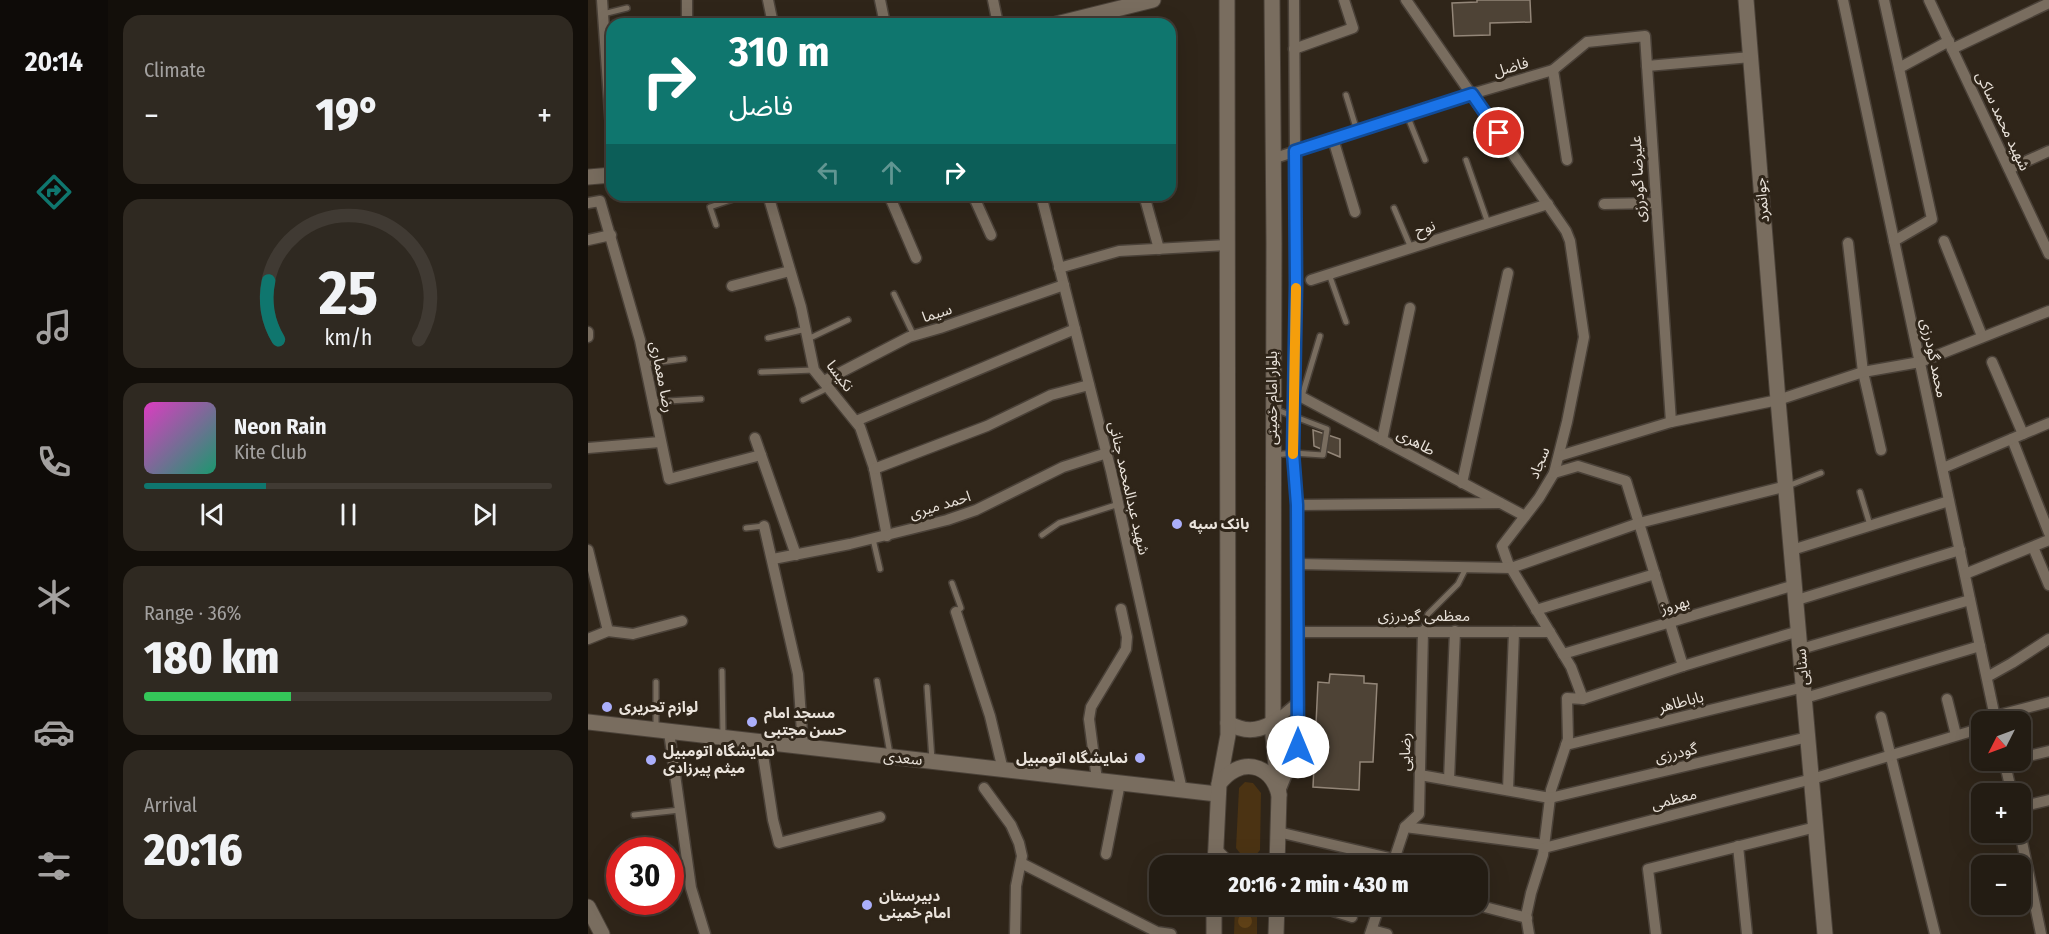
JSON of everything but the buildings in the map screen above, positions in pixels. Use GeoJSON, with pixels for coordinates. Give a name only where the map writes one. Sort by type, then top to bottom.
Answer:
{"type":"FeatureCollection","features":[{"type":"Feature","properties":{"kind":"main road"},"geometry":{"type":"LineString","coordinates":[[1096,18],[1115,4],[1153,0]]}},
{"type":"Feature","properties":{"kind":"main road"},"geometry":{"type":"LineString","coordinates":[[1215,855],[1218,789],[1228,735],[1227,0]]}},
{"type":"Feature","properties":{"kind":"main road","name":"بلوار امام خمینی"},"geometry":{"type":"LineString","coordinates":[[1272,0],[1273,723],[1279,795],[1278,855]]}},
{"type":"Feature","properties":{"kind":"main road","name":"جوانمرد"},"geometry":{"type":"LineString","coordinates":[[1746,0],[1778,400]]}},
{"type":"Feature","properties":{"kind":"main road"},"geometry":{"type":"LineString","coordinates":[[588,177],[606,176]]}},
{"type":"Feature","properties":{"kind":"main road","name":"سنایی"},"geometry":{"type":"LineString","coordinates":[[1778,400],[1825,934]]}},
{"type":"Feature","properties":{"kind":"main road","name":"سعدی"},"geometry":{"type":"LineString","coordinates":[[588,723],[1182,790],[1218,789]]}},
{"type":"Feature","properties":{"kind":"main road"},"geometry":{"type":"LineString","coordinates":[[1228,723],[1253,731],[1273,723]]}},
{"type":"Feature","properties":{"kind":"main road"},"geometry":{"type":"LineString","coordinates":[[1218,789],[1225,776],[1233,770],[1253,767],[1263,770],[1271,777],[1279,795]]}},
{"type":"Feature","properties":{"kind":"main road"},"geometry":{"type":"LineString","coordinates":[[588,907],[602,934]]}},
{"type":"Feature","properties":{"kind":"main road"},"geometry":{"type":"LineString","coordinates":[[1214,915],[1214,934]]}},
{"type":"Feature","properties":{"kind":"main road"},"geometry":{"type":"LineString","coordinates":[[1276,934],[1277,915]]}},
{"type":"Feature","properties":{"kind":"street"},"geometry":{"type":"LineString","coordinates":[[602,0],[606,57]]}},
{"type":"Feature","properties":{"kind":"street"},"geometry":{"type":"LineString","coordinates":[[687,0],[687,18]]}},
{"type":"Feature","properties":{"kind":"street"},"geometry":{"type":"LineString","coordinates":[[768,0],[772,18]]}},
{"type":"Feature","properties":{"kind":"street"},"geometry":{"type":"LineString","coordinates":[[880,0],[884,18]]}},
{"type":"Feature","properties":{"kind":"street"},"geometry":{"type":"LineString","coordinates":[[993,0],[997,18]]}},
{"type":"Feature","properties":{"kind":"street"},"geometry":{"type":"LineString","coordinates":[[1279,795],[1298,747],[1297,505],[1293,453],[1293,416],[1298,395],[1294,0]]}},
{"type":"Feature","properties":{"kind":"street"},"geometry":{"type":"LineString","coordinates":[[1294,49],[1353,28],[1344,0]]}},
{"type":"Feature","properties":{"kind":"street","name":"سجاد"},"geometry":{"type":"LineString","coordinates":[[1406,0],[1548,204],[1570,241],[1584,337],[1559,456],[1547,486],[1502,546],[1510,568],[1571,667],[1583,699]]}},
{"type":"Feature","properties":{"kind":"street","name":"محمد گودرزی"},"geometry":{"type":"LineString","coordinates":[[1843,0],[1994,711]]}},
{"type":"Feature","properties":{"kind":"street"},"geometry":{"type":"LineString","coordinates":[[1884,0],[1932,219],[1894,241]]}},
{"type":"Feature","properties":{"kind":"street","name":"شهید محمد ساکی"},"geometry":{"type":"LineString","coordinates":[[1929,0],[2049,254]]}},
{"type":"Feature","properties":{"kind":"street"},"geometry":{"type":"LineString","coordinates":[[1899,68],[2049,3]]}},
{"type":"Feature","properties":{"kind":"street","name":"علیرضا گودرزی"},"geometry":{"type":"LineString","coordinates":[[1553,70],[1587,42],[1645,36],[1671,422]]}},
{"type":"Feature","properties":{"kind":"street"},"geometry":{"type":"LineString","coordinates":[[1647,66],[1750,57]]}},
{"type":"Feature","properties":{"kind":"street"},"geometry":{"type":"LineString","coordinates":[[1553,70],[1567,160]]}},
{"type":"Feature","properties":{"kind":"street","name":"فاضل"},"geometry":{"type":"LineString","coordinates":[[1272,159],[1553,70]]}},
{"type":"Feature","properties":{"kind":"street"},"geometry":{"type":"LineString","coordinates":[[1333,139],[1355,212]]}},
{"type":"Feature","properties":{"kind":"street"},"geometry":{"type":"LineString","coordinates":[[2009,169],[2049,152]]}},
{"type":"Feature","properties":{"kind":"street","name":"رضا معماری"},"geometry":{"type":"LineString","coordinates":[[588,202],[600,201],[610,235],[645,364],[669,479],[761,455]]}},
{"type":"Feature","properties":{"kind":"street","name":"نکیسا"},"geometry":{"type":"LineString","coordinates":[[770,201],[807,334],[814,370],[860,427],[874,470],[887,536]]}},
{"type":"Feature","properties":{"kind":"street"},"geometry":{"type":"LineString","coordinates":[[892,201],[916,258]]}},
{"type":"Feature","properties":{"kind":"street"},"geometry":{"type":"LineString","coordinates":[[976,201],[991,235]]}},
{"type":"Feature","properties":{"kind":"street","name":"شهید عبدالمحمد جنانی"},"geometry":{"type":"LineString","coordinates":[[1042,201],[1107,453],[1182,790]]}},
{"type":"Feature","properties":{"kind":"street"},"geometry":{"type":"LineString","coordinates":[[1146,201],[1159,249]]}},
{"type":"Feature","properties":{"kind":"street"},"geometry":{"type":"LineString","coordinates":[[1604,204],[1655,203]]}},
{"type":"Feature","properties":{"kind":"street","name":"نوح"},"geometry":{"type":"LineString","coordinates":[[1311,280],[1548,204]]}},
{"type":"Feature","properties":{"kind":"street"},"geometry":{"type":"LineString","coordinates":[[588,240],[610,235]]}},
{"type":"Feature","properties":{"kind":"street"},"geometry":{"type":"LineString","coordinates":[[1944,241],[1982,336]]}},
{"type":"Feature","properties":{"kind":"street"},"geometry":{"type":"LineString","coordinates":[[1274,243],[1296,245]]}},
{"type":"Feature","properties":{"kind":"street"},"geometry":{"type":"LineString","coordinates":[[1848,243],[1863,372],[1881,450]]}},
{"type":"Feature","properties":{"kind":"street"},"geometry":{"type":"LineString","coordinates":[[1059,268],[1119,251],[1227,245]]}},
{"type":"Feature","properties":{"kind":"street"},"geometry":{"type":"LineString","coordinates":[[732,286],[790,271]]}},
{"type":"Feature","properties":{"kind":"street"},"geometry":{"type":"LineString","coordinates":[[1462,483],[1508,273]]}},
{"type":"Feature","properties":{"kind":"street","name":"سیما"},"geometry":{"type":"LineString","coordinates":[[827,384],[914,336],[1064,285]]}},
{"type":"Feature","properties":{"kind":"street"},"geometry":{"type":"LineString","coordinates":[[1382,440],[1410,308]]}},
{"type":"Feature","properties":{"kind":"street"},"geometry":{"type":"LineString","coordinates":[[1559,456],[1671,422],[1778,400],[1863,372],[1920,362],[2049,311]]}},
{"type":"Feature","properties":{"kind":"street"},"geometry":{"type":"LineString","coordinates":[[856,421],[1075,329]]}},
{"type":"Feature","properties":{"kind":"street"},"geometry":{"type":"LineString","coordinates":[[588,332],[588,337]]}},
{"type":"Feature","properties":{"kind":"street"},"geometry":{"type":"LineString","coordinates":[[1992,362],[2023,434]]}},
{"type":"Feature","properties":{"kind":"street"},"geometry":{"type":"LineString","coordinates":[[874,470],[987,426],[1051,395],[1089,385]]}},
{"type":"Feature","properties":{"kind":"street","name":"طاهری"},"geometry":{"type":"LineString","coordinates":[[1298,395],[1525,516]]}},
{"type":"Feature","properties":{"kind":"street"},"geometry":{"type":"LineString","coordinates":[[1942,468],[2049,423]]}},
{"type":"Feature","properties":{"kind":"street"},"geometry":{"type":"LineString","coordinates":[[755,438],[796,555]]}},
{"type":"Feature","properties":{"kind":"street"},"geometry":{"type":"LineString","coordinates":[[2012,439],[2049,533]]}},
{"type":"Feature","properties":{"kind":"street"},"geometry":{"type":"LineString","coordinates":[[588,448],[660,442]]}},
{"type":"Feature","properties":{"kind":"street","name":"احمد میری"},"geometry":{"type":"LineString","coordinates":[[773,559],[887,536],[947,520],[976,510],[1063,467],[1107,453]]}},
{"type":"Feature","properties":{"kind":"street"},"geometry":{"type":"LineString","coordinates":[[1554,473],[1578,466],[1626,481],[1683,666]]}},
{"type":"Feature","properties":{"kind":"street"},"geometry":{"type":"LineString","coordinates":[[1297,564],[1510,568],[1639,523],[1787,486]]}},
{"type":"Feature","properties":{"kind":"street"},"geometry":{"type":"LineString","coordinates":[[1792,550],[1949,501]]}},
{"type":"Feature","properties":{"kind":"street"},"geometry":{"type":"LineString","coordinates":[[1297,505],[1500,503]]}},
{"type":"Feature","properties":{"kind":"street"},"geometry":{"type":"LineString","coordinates":[[764,526],[798,674],[803,747]]}},
{"type":"Feature","properties":{"kind":"street"},"geometry":{"type":"LineString","coordinates":[[1965,574],[2049,540]]}},
{"type":"Feature","properties":{"kind":"street"},"geometry":{"type":"LineString","coordinates":[[2033,547],[2049,585]]}},
{"type":"Feature","properties":{"kind":"street"},"geometry":{"type":"LineString","coordinates":[[588,550],[608,631]]}},
{"type":"Feature","properties":{"kind":"street","name":"بهروز"},"geometry":{"type":"LineString","coordinates":[[1563,654],[1670,622],[1960,550]]}},
{"type":"Feature","properties":{"kind":"street"},"geometry":{"type":"LineString","coordinates":[[1536,609],[1655,574]]}},
{"type":"Feature","properties":{"kind":"street"},"geometry":{"type":"LineString","coordinates":[[1801,649],[1971,600]]}},
{"type":"Feature","properties":{"kind":"street"},"geometry":{"type":"LineString","coordinates":[[1097,780],[1089,719],[1091,707],[1126,648],[1127,637],[1121,609]]}},
{"type":"Feature","properties":{"kind":"street"},"geometry":{"type":"LineString","coordinates":[[956,612],[990,716],[1003,770]]}},
{"type":"Feature","properties":{"kind":"street"},"geometry":{"type":"LineString","coordinates":[[588,639],[608,631],[633,634],[682,621]]}},
{"type":"Feature","properties":{"kind":"street","name":"رضایی"},"geometry":{"type":"LineString","coordinates":[[1396,855],[1405,827],[1419,814],[1424,631]]}},
{"type":"Feature","properties":{"kind":"street"},"geometry":{"type":"LineString","coordinates":[[1449,780],[1455,631]]}},
{"type":"Feature","properties":{"kind":"street"},"geometry":{"type":"LineString","coordinates":[[1529,934],[1527,918],[1531,893],[1544,846],[1550,798],[1568,739],[1567,698],[1583,699],[1799,631]]}},
{"type":"Feature","properties":{"kind":"street","name":"معظمی گودرزی"},"geometry":{"type":"LineString","coordinates":[[1298,632],[1550,632]]}},
{"type":"Feature","properties":{"kind":"street"},"geometry":{"type":"LineString","coordinates":[[1508,790],[1514,632]]}},
{"type":"Feature","properties":{"kind":"street"},"geometry":{"type":"LineString","coordinates":[[1987,677],[2049,639]]}},
{"type":"Feature","properties":{"kind":"street","name":"باباطاهر"},"geometry":{"type":"LineString","coordinates":[[1566,745],[1804,693],[1980,646]]}},
{"type":"Feature","properties":{"kind":"street"},"geometry":{"type":"LineString","coordinates":[[1947,699],[1956,735]]}},
{"type":"Feature","properties":{"kind":"street"},"geometry":{"type":"LineString","coordinates":[[1273,723],[1298,702]]}},
{"type":"Feature","properties":{"kind":"street"},"geometry":{"type":"LineString","coordinates":[[2021,711],[2049,702]]}},
{"type":"Feature","properties":{"kind":"street"},"geometry":{"type":"LineString","coordinates":[[1881,717],[1935,934]]}},
{"type":"Feature","properties":{"kind":"street"},"geometry":{"type":"LineString","coordinates":[[662,731],[680,810],[691,888],[705,934]]}},
{"type":"Feature","properties":{"kind":"street","name":"معظمی"},"geometry":{"type":"LineString","coordinates":[[1544,846],[1812,779],[1971,731]]}},
{"type":"Feature","properties":{"kind":"street","name":"گودرزی"},"geometry":{"type":"LineString","coordinates":[[1550,798],[1808,737]]}},
{"type":"Feature","properties":{"kind":"street"},"geometry":{"type":"LineString","coordinates":[[761,742],[773,820],[779,843],[880,817]]}},
{"type":"Feature","properties":{"kind":"street"},"geometry":{"type":"LineString","coordinates":[[2031,755],[2049,751]]}},
{"type":"Feature","properties":{"kind":"street"},"geometry":{"type":"LineString","coordinates":[[1420,775],[1550,798]]}},
{"type":"Feature","properties":{"kind":"street"},"geometry":{"type":"LineString","coordinates":[[1106,854],[1120,783]]}},
{"type":"Feature","properties":{"kind":"street"},"geometry":{"type":"LineString","coordinates":[[984,788],[1011,825],[1022,856],[1016,886],[1014,934]]}},
{"type":"Feature","properties":{"kind":"street"},"geometry":{"type":"LineString","coordinates":[[2031,804],[2049,800]]}},
{"type":"Feature","properties":{"kind":"street"},"geometry":{"type":"LineString","coordinates":[[1405,827],[1544,846]]}},
{"type":"Feature","properties":{"kind":"street"},"geometry":{"type":"LineString","coordinates":[[1656,934],[1648,869],[1816,827]]}},
{"type":"Feature","properties":{"kind":"street"},"geometry":{"type":"LineString","coordinates":[[1278,832],[1367,855]]}},
{"type":"Feature","properties":{"kind":"street"},"geometry":{"type":"LineString","coordinates":[[2022,843],[2041,934]]}},
{"type":"Feature","properties":{"kind":"street"},"geometry":{"type":"LineString","coordinates":[[1738,846],[1747,934]]}},
{"type":"Feature","properties":{"kind":"street"},"geometry":{"type":"LineString","coordinates":[[1021,863],[1157,932],[1171,934]]}},
{"type":"Feature","properties":{"kind":"street"},"geometry":{"type":"LineString","coordinates":[[1488,908],[1527,918]]}},
{"type":"Feature","properties":{"kind":"street"},"geometry":{"type":"LineString","coordinates":[[1346,915],[1352,917]]}},
{"type":"Feature","properties":{"kind":"street"},"geometry":{"type":"LineString","coordinates":[[1376,915],[1371,932],[1387,934]]}},
{"type":"Feature","properties":{"kind":"lane"},"geometry":{"type":"LineString","coordinates":[[603,14],[627,8]]}},
{"type":"Feature","properties":{"kind":"lane"},"geometry":{"type":"LineString","coordinates":[[1346,95],[1357,131]]}},
{"type":"Feature","properties":{"kind":"lane"},"geometry":{"type":"LineString","coordinates":[[1407,115],[1425,160]]}},
{"type":"Feature","properties":{"kind":"lane"},"geometry":{"type":"LineString","coordinates":[[1466,160],[1488,223]]}},
{"type":"Feature","properties":{"kind":"lane"},"geometry":{"type":"LineString","coordinates":[[716,225],[710,207],[728,201]]}},
{"type":"Feature","properties":{"kind":"lane"},"geometry":{"type":"LineString","coordinates":[[1394,208],[1411,248]]}},
{"type":"Feature","properties":{"kind":"lane"},"geometry":{"type":"LineString","coordinates":[[1329,274],[1346,322]]}},
{"type":"Feature","properties":{"kind":"lane"},"geometry":{"type":"LineString","coordinates":[[894,294],[914,336]]}},
{"type":"Feature","properties":{"kind":"lane"},"geometry":{"type":"LineString","coordinates":[[768,338],[807,334],[848,320]]}},
{"type":"Feature","properties":{"kind":"lane"},"geometry":{"type":"LineString","coordinates":[[1298,395],[1320,336]]}},
{"type":"Feature","properties":{"kind":"lane"},"geometry":{"type":"LineString","coordinates":[[645,364],[684,359]]}},
{"type":"Feature","properties":{"kind":"lane"},"geometry":{"type":"LineString","coordinates":[[761,372],[814,370]]}},
{"type":"Feature","properties":{"kind":"lane"},"geometry":{"type":"LineString","coordinates":[[803,400],[827,384]]}},
{"type":"Feature","properties":{"kind":"lane"},"geometry":{"type":"LineString","coordinates":[[652,402],[701,399]]}},
{"type":"Feature","properties":{"kind":"lane"},"geometry":{"type":"LineString","coordinates":[[1272,409],[1327,429],[1323,455],[1293,453],[1272,455]]}},
{"type":"Feature","properties":{"kind":"lane"},"geometry":{"type":"LineString","coordinates":[[1787,486],[1821,473]]}},
{"type":"Feature","properties":{"kind":"lane"},"geometry":{"type":"LineString","coordinates":[[1860,492],[1869,525]]}},
{"type":"Feature","properties":{"kind":"lane"},"geometry":{"type":"LineString","coordinates":[[1042,535],[1059,523],[1119,504]]}},
{"type":"Feature","properties":{"kind":"lane"},"geometry":{"type":"LineString","coordinates":[[746,528],[764,526]]}},
{"type":"Feature","properties":{"kind":"lane"},"geometry":{"type":"LineString","coordinates":[[873,539],[880,569]]}},
{"type":"Feature","properties":{"kind":"lane"},"geometry":{"type":"LineString","coordinates":[[1424,631],[1428,614],[1458,584],[1467,567]]}},
{"type":"Feature","properties":{"kind":"lane"},"geometry":{"type":"LineString","coordinates":[[952,583],[961,608],[956,612]]}},
{"type":"Feature","properties":{"kind":"lane"},"geometry":{"type":"LineString","coordinates":[[722,671],[723,738]]}},
{"type":"Feature","properties":{"kind":"lane"},"geometry":{"type":"LineString","coordinates":[[877,681],[890,757]]}},
{"type":"Feature","properties":{"kind":"lane"},"geometry":{"type":"LineString","coordinates":[[656,682],[662,731]]}},
{"type":"Feature","properties":{"kind":"lane"},"geometry":{"type":"LineString","coordinates":[[927,687],[932,761]]}},
{"type":"Feature","properties":{"kind":"lane"},"geometry":{"type":"LineString","coordinates":[[634,815],[680,810]]}},
{"type":"Feature","properties":{"kind":"shaded area"},"geometry":{"type":"Polygon","coordinates":[[[1245,782],[1253,783],[1261,793],[1260,850],[1256,855],[1241,855],[1236,848],[1239,788],[1245,782]]]}},
{"type":"Feature","properties":{"kind":"shaded area"},"geometry":{"type":"Polygon","coordinates":[[[1235,915],[1257,915],[1257,934],[1234,934],[1235,915]]]}},
{"type":"Feature","properties":{"kind":"shaded area"},"geometry":{"type":"Polygon","coordinates":[[[1248,915],[1251,918],[1250,926],[1245,928],[1240,926],[1238,921],[1240,916],[1248,915]]]}},
{"type":"Feature","properties":{"kind":"slow traffic"},"geometry":{"type":"LineString","coordinates":[[1293,454],[1296,288]]}},
{"type":"Feature","properties":{"kind":"place","name":"بانک سپه"},"geometry":{"type":"Point","coordinates":[1177,524]}},
{"type":"Feature","properties":{"kind":"place","name":"لوازم تحریری"},"geometry":{"type":"Point","coordinates":[607,707]}},
{"type":"Feature","properties":{"kind":"place","name":"مسجد امام حسن مجتبی"},"geometry":{"type":"Point","coordinates":[752,722]}},
{"type":"Feature","properties":{"kind":"place","name":"نمایشگاه اتومبیل"},"geometry":{"type":"Point","coordinates":[1140,758]}},
{"type":"Feature","properties":{"kind":"place","name":"نمایشگاه اتومبیل میثم پیرزادی"},"geometry":{"type":"Point","coordinates":[651,760]}},
{"type":"Feature","properties":{"kind":"place","name":"دبیرستان امام خمینی"},"geometry":{"type":"Point","coordinates":[867,905]}},
{"type":"Feature","properties":{"kind":"route"},"geometry":{"type":"LineString","coordinates":[[1298,747],[1297,505],[1293,453],[1296,285],[1295,151],[1472,94],[1499,133]]}}]}
